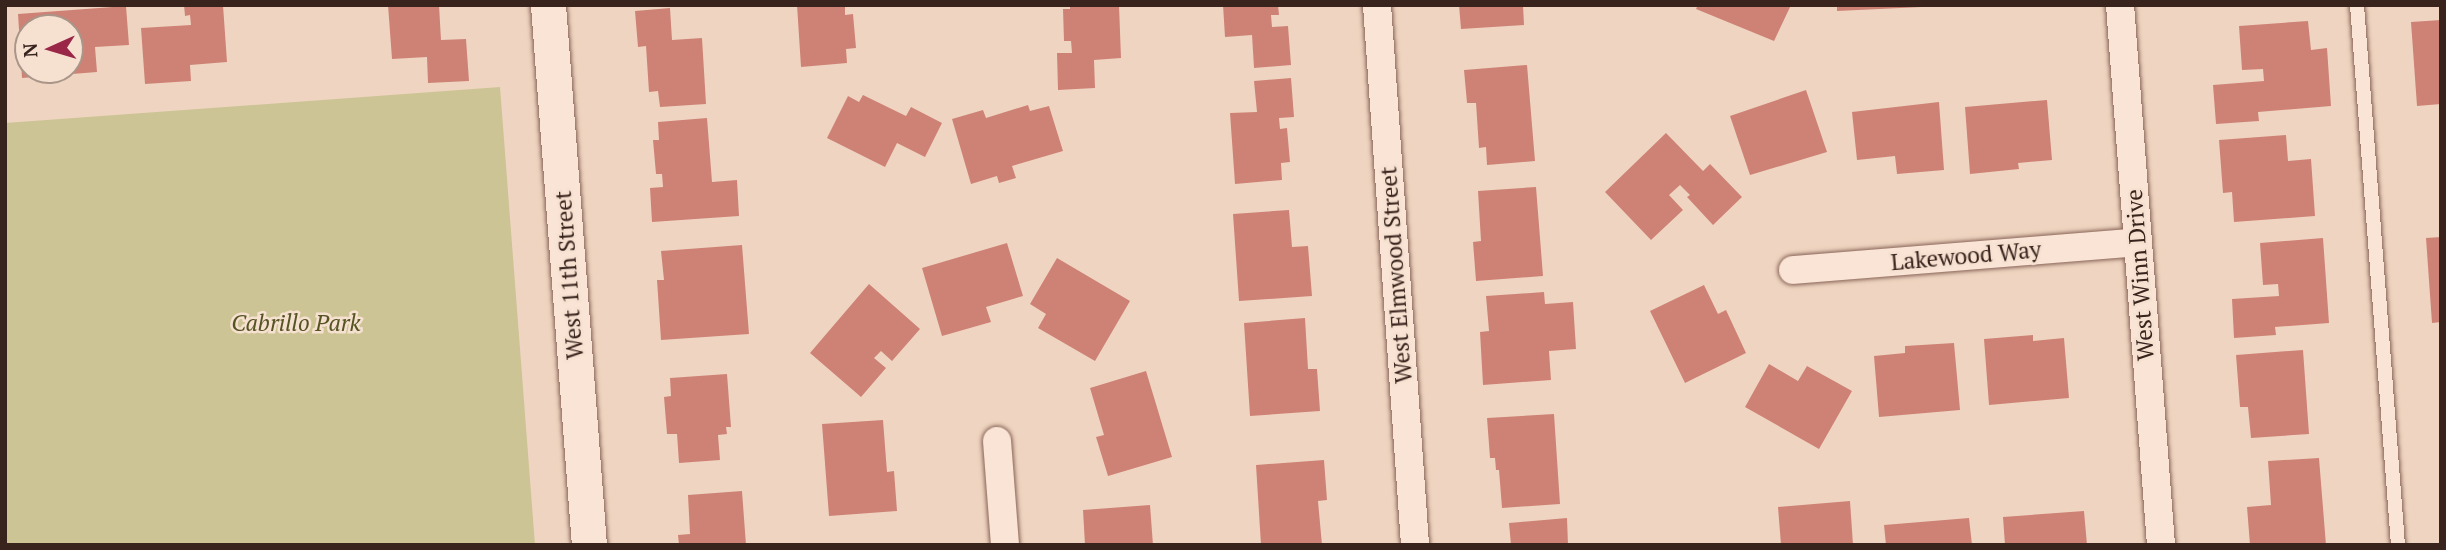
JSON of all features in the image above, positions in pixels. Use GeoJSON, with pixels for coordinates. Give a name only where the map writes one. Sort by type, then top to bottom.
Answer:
{"type":"FeatureCollection","features":[{"type":"Feature","properties":{"kind":"street","name":"West 11th Street"},"geometry":{"type":"LineString","coordinates":[[548,5],[589,545]]}},
{"type":"Feature","properties":{"kind":"street","name":"West Elmwood Street"},"geometry":{"type":"LineString","coordinates":[[1377,5],[1415,545]]}},
{"type":"Feature","properties":{"kind":"street","name":"West Winn Drive"},"geometry":{"type":"LineString","coordinates":[[2120,5],[2161,545]]}},
{"type":"Feature","properties":{"kind":"street","name":"Lakewood Way"},"geometry":{"type":"LineString","coordinates":[[1793,270],[2138,242]]}},
{"type":"Feature","properties":{"kind":"street"},"geometry":{"type":"LineString","coordinates":[[997,441],[1005,545]]}},
{"type":"Feature","properties":{"kind":"lane"},"geometry":{"type":"LineString","coordinates":[[2357,5],[2398,545]]}},
{"type":"Feature","properties":{"kind":"green space","name":"Cabrillo Park"},"geometry":{"type":"Polygon","coordinates":[[[500,87],[535,545],[5,545],[5,123],[500,87]]]}},
{"type":"Feature","properties":{"kind":"building"},"geometry":{"type":"Polygon","coordinates":[[[184,5],[223,5],[227,62],[190,65],[191,81],[145,84],[141,28],[191,25],[190,15],[185,16],[184,5]]]}},
{"type":"Feature","properties":{"kind":"building"},"geometry":{"type":"Polygon","coordinates":[[[388,5],[439,5],[441,40],[466,39],[469,81],[428,83],[427,57],[392,59],[388,5]]]}},
{"type":"Feature","properties":{"kind":"building"},"geometry":{"type":"Polygon","coordinates":[[[797,5],[845,5],[845,15],[853,14],[856,48],[846,49],[847,63],[801,67],[797,5]]]}},
{"type":"Feature","properties":{"kind":"building"},"geometry":{"type":"Polygon","coordinates":[[[1070,5],[1119,5],[1121,58],[1094,60],[1095,88],[1058,90],[1057,53],[1072,53],[1071,41],[1064,41],[1063,9],[1070,9],[1070,5]]]}},
{"type":"Feature","properties":{"kind":"building"},"geometry":{"type":"Polygon","coordinates":[[[1223,5],[1278,5],[1279,15],[1271,15],[1272,27],[1288,26],[1291,65],[1254,68],[1252,35],[1225,37],[1223,5]]]}},
{"type":"Feature","properties":{"kind":"building"},"geometry":{"type":"Polygon","coordinates":[[[1459,5],[1523,5],[1524,25],[1461,29],[1459,5]]]}},
{"type":"Feature","properties":{"kind":"building"},"geometry":{"type":"Polygon","coordinates":[[[1698,5],[1791,5],[1774,41],[1696,9],[1698,5]]]}},
{"type":"Feature","properties":{"kind":"building"},"geometry":{"type":"Polygon","coordinates":[[[1837,5],[1922,5],[1922,7],[1837,11],[1837,5]]]}},
{"type":"Feature","properties":{"kind":"building"},"geometry":{"type":"Polygon","coordinates":[[[126,6],[129,45],[95,47],[97,72],[84,73],[84,14],[18,14],[126,6]]]}},
{"type":"Feature","properties":{"kind":"building"},"geometry":{"type":"Polygon","coordinates":[[[670,8],[672,40],[702,38],[706,104],[660,107],[658,91],[649,92],[646,46],[638,47],[635,11],[670,8]]]}},
{"type":"Feature","properties":{"kind":"building"},"geometry":{"type":"Polygon","coordinates":[[[2441,20],[2441,104],[2417,106],[2411,22],[2441,20]]]}},
{"type":"Feature","properties":{"kind":"building"},"geometry":{"type":"Polygon","coordinates":[[[2308,21],[2311,50],[2327,48],[2331,106],[2258,112],[2259,121],[2216,124],[2213,85],[2264,81],[2263,69],[2242,70],[2239,26],[2308,21]]]}},
{"type":"Feature","properties":{"kind":"building"},"geometry":{"type":"Polygon","coordinates":[[[1527,65],[1535,161],[1487,165],[1486,147],[1479,148],[1476,103],[1467,103],[1464,70],[1527,65]]]}},
{"type":"Feature","properties":{"kind":"building"},"geometry":{"type":"Polygon","coordinates":[[[1291,78],[1294,117],[1279,118],[1280,129],[1287,128],[1290,162],[1281,163],[1282,180],[1235,184],[1230,113],[1257,112],[1254,81],[1291,78]]]}},
{"type":"Feature","properties":{"kind":"building"},"geometry":{"type":"Polygon","coordinates":[[[1806,90],[1827,152],[1750,175],[1730,116],[1806,90]]]}},
{"type":"Feature","properties":{"kind":"building"},"geometry":{"type":"Polygon","coordinates":[[[863,95],[906,116],[911,107],[942,123],[925,157],[897,143],[885,167],[827,138],[848,96],[859,102],[863,95]]]}},
{"type":"Feature","properties":{"kind":"building"},"geometry":{"type":"Polygon","coordinates":[[[2047,100],[2052,160],[2018,163],[2019,169],[1970,174],[1965,107],[2047,100]]]}},
{"type":"Feature","properties":{"kind":"building"},"geometry":{"type":"Polygon","coordinates":[[[1939,102],[1944,170],[1897,174],[1895,156],[1857,160],[1852,112],[1939,102]]]}},
{"type":"Feature","properties":{"kind":"building"},"geometry":{"type":"Polygon","coordinates":[[[1028,105],[1030,111],[1049,106],[1063,151],[1012,166],[1016,178],[999,183],[997,176],[971,184],[952,119],[983,110],[986,118],[1028,105]]]}},
{"type":"Feature","properties":{"kind":"building"},"geometry":{"type":"Polygon","coordinates":[[[707,118],[712,182],[737,180],[739,216],[652,222],[650,188],[663,187],[662,174],[656,174],[653,140],[659,140],[658,122],[707,118]]]}},
{"type":"Feature","properties":{"kind":"building"},"geometry":{"type":"Polygon","coordinates":[[[1666,133],[1703,171],[1710,164],[1742,197],[1713,225],[1687,197],[1690,195],[1680,185],[1669,195],[1683,210],[1651,240],[1605,192],[1666,133]]]}},
{"type":"Feature","properties":{"kind":"building"},"geometry":{"type":"Polygon","coordinates":[[[2286,135],[2288,161],[2311,159],[2315,216],[2234,222],[2232,192],[2223,193],[2219,140],[2286,135]]]}},
{"type":"Feature","properties":{"kind":"building"},"geometry":{"type":"Polygon","coordinates":[[[1536,187],[1543,276],[1476,281],[1473,242],[1481,241],[1478,191],[1536,187]]]}},
{"type":"Feature","properties":{"kind":"building"},"geometry":{"type":"Polygon","coordinates":[[[1289,210],[1292,247],[1308,246],[1312,296],[1239,301],[1233,214],[1289,210]]]}},
{"type":"Feature","properties":{"kind":"building"},"geometry":{"type":"Polygon","coordinates":[[[2441,237],[2441,322],[2432,323],[2426,238],[2441,237]]]}},
{"type":"Feature","properties":{"kind":"building"},"geometry":{"type":"Polygon","coordinates":[[[2323,238],[2329,323],[2275,327],[2276,335],[2234,338],[2232,299],[2279,296],[2278,284],[2263,285],[2260,243],[2323,238]]]}},
{"type":"Feature","properties":{"kind":"building"},"geometry":{"type":"Polygon","coordinates":[[[1007,243],[1023,296],[986,307],[991,322],[942,336],[922,268],[1007,243]]]}},
{"type":"Feature","properties":{"kind":"building"},"geometry":{"type":"Polygon","coordinates":[[[742,245],[749,334],[661,340],[657,280],[664,280],[661,251],[742,245]]]}},
{"type":"Feature","properties":{"kind":"building"},"geometry":{"type":"Polygon","coordinates":[[[1057,258],[1130,301],[1095,361],[1038,328],[1046,314],[1030,304],[1057,258]]]}},
{"type":"Feature","properties":{"kind":"building"},"geometry":{"type":"Polygon","coordinates":[[[869,284],[920,329],[892,361],[881,351],[874,358],[886,368],[861,397],[810,353],[869,284]]]}},
{"type":"Feature","properties":{"kind":"building"},"geometry":{"type":"Polygon","coordinates":[[[1704,285],[1718,314],[1726,310],[1746,353],[1685,383],[1650,311],[1704,285]]]}},
{"type":"Feature","properties":{"kind":"building"},"geometry":{"type":"Polygon","coordinates":[[[1544,292],[1545,304],[1573,302],[1576,349],[1549,351],[1551,380],[1483,385],[1480,332],[1489,331],[1486,296],[1544,292]]]}},
{"type":"Feature","properties":{"kind":"building"},"geometry":{"type":"Polygon","coordinates":[[[1305,318],[1308,369],[1317,369],[1320,411],[1250,416],[1244,323],[1305,318]]]}},
{"type":"Feature","properties":{"kind":"building"},"geometry":{"type":"Polygon","coordinates":[[[2033,335],[2033,341],[2064,338],[2069,398],[1989,405],[1984,339],[2033,335]]]}},
{"type":"Feature","properties":{"kind":"building"},"geometry":{"type":"Polygon","coordinates":[[[1954,343],[1960,410],[1879,417],[1874,356],[1905,353],[1905,346],[1954,343]]]}},
{"type":"Feature","properties":{"kind":"building"},"geometry":{"type":"Polygon","coordinates":[[[2303,350],[2309,434],[2251,438],[2248,407],[2240,407],[2236,355],[2303,350]]]}},
{"type":"Feature","properties":{"kind":"building"},"geometry":{"type":"Polygon","coordinates":[[[1769,364],[1798,381],[1807,366],[1852,391],[1819,449],[1745,407],[1769,364]]]}},
{"type":"Feature","properties":{"kind":"building"},"geometry":{"type":"Polygon","coordinates":[[[1146,371],[1172,457],[1108,476],[1096,437],[1104,435],[1090,388],[1146,371]]]}},
{"type":"Feature","properties":{"kind":"building"},"geometry":{"type":"Polygon","coordinates":[[[727,374],[731,427],[726,427],[727,434],[718,435],[720,460],[679,463],[677,434],[667,434],[664,397],[671,396],[670,378],[727,374]]]}},
{"type":"Feature","properties":{"kind":"building"},"geometry":{"type":"Polygon","coordinates":[[[1554,414],[1560,504],[1502,508],[1499,470],[1496,470],[1495,458],[1490,458],[1487,418],[1554,414]]]}},
{"type":"Feature","properties":{"kind":"building"},"geometry":{"type":"Polygon","coordinates":[[[883,420],[887,472],[894,471],[897,511],[829,516],[822,424],[883,420]]]}},
{"type":"Feature","properties":{"kind":"building"},"geometry":{"type":"Polygon","coordinates":[[[2319,458],[2326,545],[2250,545],[2247,507],[2271,505],[2268,461],[2319,458]]]}},
{"type":"Feature","properties":{"kind":"building"},"geometry":{"type":"Polygon","coordinates":[[[1324,460],[1327,500],[1318,501],[1322,545],[1261,545],[1256,465],[1324,460]]]}},
{"type":"Feature","properties":{"kind":"building"},"geometry":{"type":"Polygon","coordinates":[[[742,491],[746,545],[679,545],[678,535],[690,534],[688,495],[742,491]]]}},
{"type":"Feature","properties":{"kind":"building"},"geometry":{"type":"Polygon","coordinates":[[[1850,501],[1853,545],[1781,545],[1778,507],[1850,501]]]}},
{"type":"Feature","properties":{"kind":"building"},"geometry":{"type":"Polygon","coordinates":[[[1150,505],[1153,545],[1085,545],[1083,510],[1150,505]]]}},
{"type":"Feature","properties":{"kind":"building"},"geometry":{"type":"Polygon","coordinates":[[[2084,511],[2087,545],[2005,545],[2003,517],[2084,511]]]}},
{"type":"Feature","properties":{"kind":"building"},"geometry":{"type":"Polygon","coordinates":[[[1567,518],[1568,545],[1511,545],[1509,523],[1567,518]]]}},
{"type":"Feature","properties":{"kind":"building"},"geometry":{"type":"Polygon","coordinates":[[[1969,518],[1972,545],[1886,545],[1884,525],[1969,518]]]}}]}
